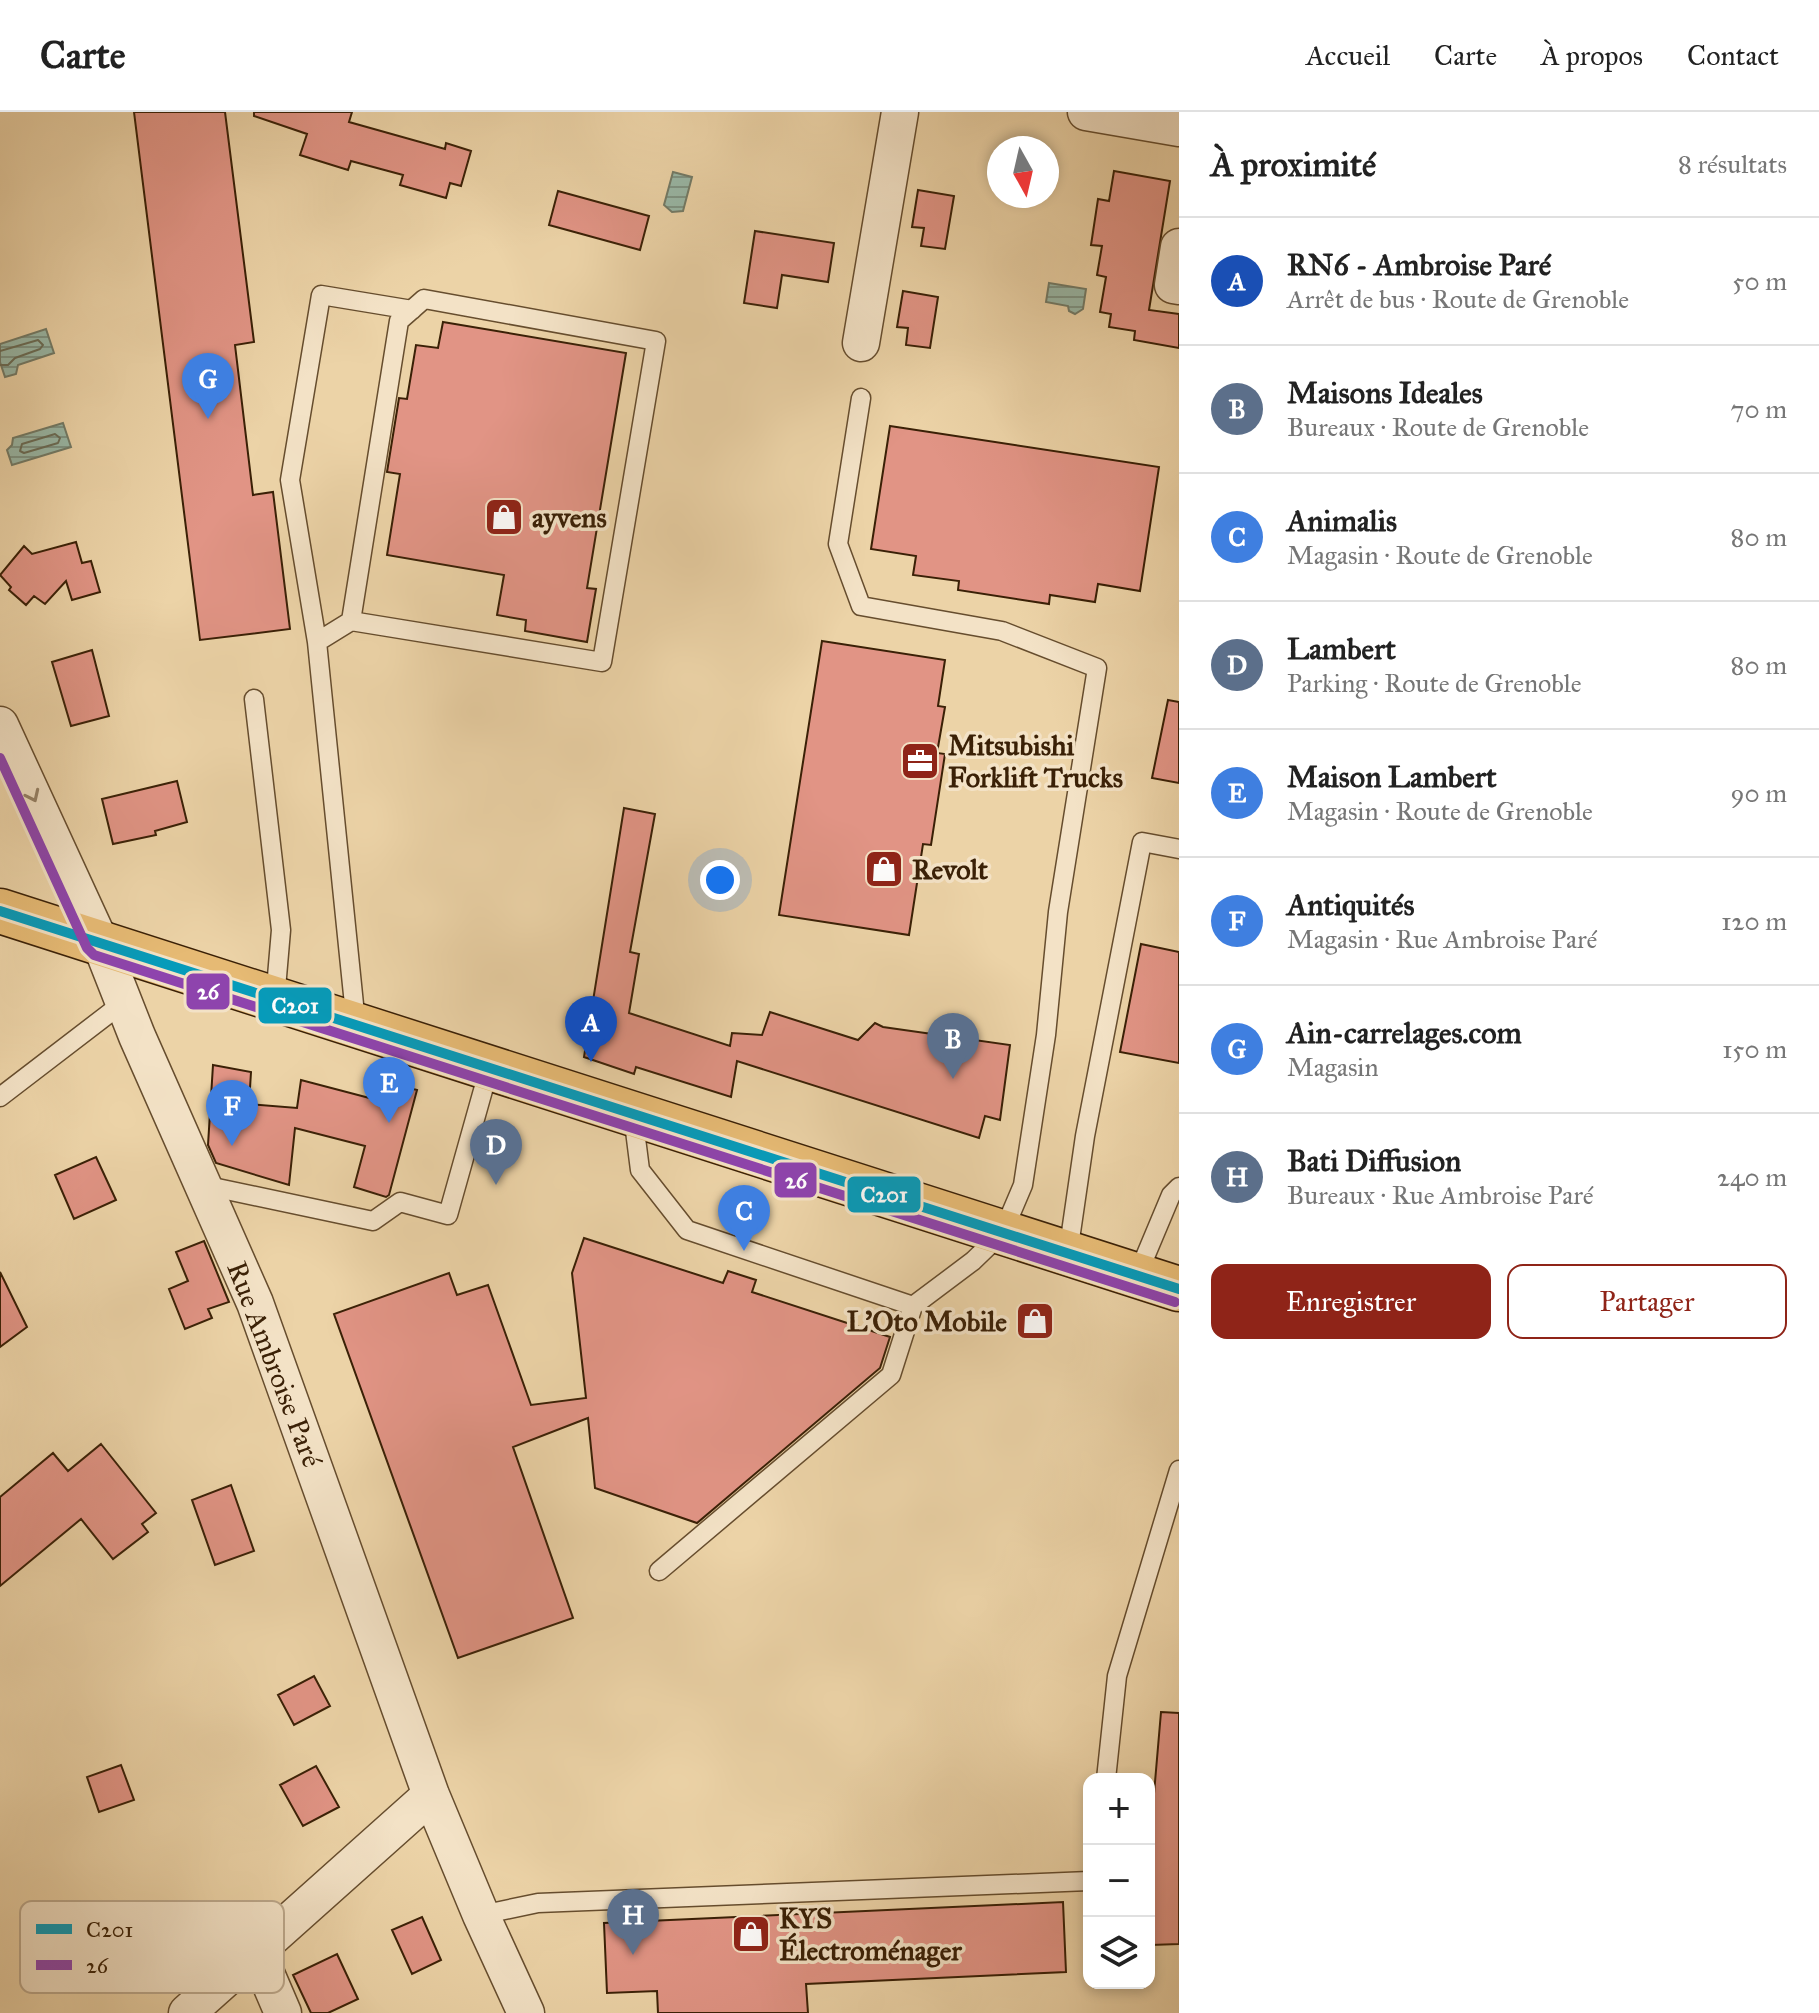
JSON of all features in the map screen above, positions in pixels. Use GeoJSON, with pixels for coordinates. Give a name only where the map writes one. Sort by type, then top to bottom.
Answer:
{"type":"FeatureCollection","features":[{"type":"Feature","properties":{"kind":"main road"},"geometry":{"type":"LineString","coordinates":[[0,911],[1179,1289]]}},
{"type":"Feature","properties":{"kind":"street"},"geometry":{"type":"LineString","coordinates":[[861,343],[900,112]]}},
{"type":"Feature","properties":{"kind":"street"},"geometry":{"type":"LineString","coordinates":[[1086,112],[1179,128]]}},
{"type":"Feature","properties":{"kind":"street"},"geometry":{"type":"LineString","coordinates":[[1179,247],[1173,285],[1179,286]]}},
{"type":"Feature","properties":{"kind":"street","name":"Rue Ambroise Paré"},"geometry":{"type":"LineString","coordinates":[[0,725],[100,942],[255,1303],[431,1795],[526,2013]]}},
{"type":"Feature","properties":{"kind":"street"},"geometry":{"type":"LineString","coordinates":[[284,1925],[431,1795]]}},
{"type":"Feature","properties":{"kind":"street"},"geometry":{"type":"LineString","coordinates":[[187,2013],[209,1993]]}},
{"type":"Feature","properties":{"kind":"street"},"geometry":{"type":"LineString","coordinates":[[274,1993],[283,2013]]}},
{"type":"Feature","properties":{"kind":"lane"},"geometry":{"type":"LineString","coordinates":[[356,1026],[317,642],[290,480],[321,295],[412,310]]}},
{"type":"Feature","properties":{"kind":"lane"},"geometry":{"type":"LineString","coordinates":[[317,642],[351,621],[602,662],[656,341],[424,299],[399,321],[351,621]]}},
{"type":"Feature","properties":{"kind":"lane"},"geometry":{"type":"LineString","coordinates":[[659,1571],[891,1375],[913,1306],[973,1261],[1003,1232],[1023,1185],[1046,1035],[1058,912],[1097,668],[1002,631],[861,606],[838,544],[861,398]]}},
{"type":"Feature","properties":{"kind":"lane"},"geometry":{"type":"LineString","coordinates":[[254,699],[281,930],[275,1000]]}},
{"type":"Feature","properties":{"kind":"lane"},"geometry":{"type":"LineString","coordinates":[[1068,1253],[1085,1136],[1142,842],[1179,849]]}},
{"type":"Feature","properties":{"kind":"lane"},"geometry":{"type":"LineString","coordinates":[[0,1097],[124,1002]]}},
{"type":"Feature","properties":{"kind":"lane"},"geometry":{"type":"LineString","coordinates":[[203,1185],[373,1221],[400,1202],[448,1215],[489,1069]]}},
{"type":"Feature","properties":{"kind":"lane"},"geometry":{"type":"LineString","coordinates":[[633,1115],[640,1170],[687,1230],[913,1306]]}},
{"type":"Feature","properties":{"kind":"lane"},"geometry":{"type":"LineString","coordinates":[[1137,1276],[1171,1195],[1179,1187]]}},
{"type":"Feature","properties":{"kind":"lane"},"geometry":{"type":"LineString","coordinates":[[1107,1773],[1117,1676],[1179,1470]]}},
{"type":"Feature","properties":{"kind":"lane"},"geometry":{"type":"LineString","coordinates":[[481,1915],[538,1903],[1083,1881]]}},
{"type":"Feature","properties":{"kind":"water"},"geometry":{"type":"Polygon","coordinates":[[[673,172],[692,177],[683,211],[672,212],[664,205],[673,172]]]}},
{"type":"Feature","properties":{"kind":"water"},"geometry":{"type":"Polygon","coordinates":[[[1049,283],[1086,289],[1083,309],[1075,314],[1069,311],[1068,306],[1046,302],[1049,283]]]}},
{"type":"Feature","properties":{"kind":"water"},"geometry":{"type":"Polygon","coordinates":[[[46,329],[54,353],[18,365],[16,374],[5,377],[0,362],[0,344],[46,329]]]}},
{"type":"Feature","properties":{"kind":"water"},"geometry":{"type":"Polygon","coordinates":[[[63,423],[71,447],[12,465],[7,450],[13,438],[63,423]]]}},
{"type":"Feature","properties":{"kind":"building"},"geometry":{"type":"Polygon","coordinates":[[[134,112],[225,112],[254,342],[235,345],[253,495],[273,492],[290,629],[200,640],[134,112]]]}},
{"type":"Feature","properties":{"kind":"building"},"geometry":{"type":"Polygon","coordinates":[[[254,112],[352,112],[349,122],[445,149],[446,143],[471,151],[461,186],[450,183],[446,198],[400,185],[403,175],[351,161],[348,170],[300,155],[307,134],[254,116],[254,112]]]}},
{"type":"Feature","properties":{"kind":"building"},"geometry":{"type":"Polygon","coordinates":[[[1114,171],[1170,181],[1149,310],[1179,314],[1179,348],[1134,340],[1135,331],[1109,327],[1111,314],[1100,312],[1106,277],[1097,275],[1102,246],[1091,245],[1098,199],[1109,201],[1114,171]]]}},
{"type":"Feature","properties":{"kind":"building"},"geometry":{"type":"Polygon","coordinates":[[[918,190],[954,196],[945,249],[921,246],[924,228],[912,227],[918,190]]]}},
{"type":"Feature","properties":{"kind":"building"},"geometry":{"type":"Polygon","coordinates":[[[558,191],[649,216],[640,250],[549,225],[558,191]]]}},
{"type":"Feature","properties":{"kind":"building"},"geometry":{"type":"Polygon","coordinates":[[[755,231],[834,243],[828,282],[782,275],[777,308],[744,303],[755,231]]]}},
{"type":"Feature","properties":{"kind":"building"},"geometry":{"type":"Polygon","coordinates":[[[903,291],[938,297],[930,348],[906,345],[908,328],[897,327],[903,291]]]}},
{"type":"Feature","properties":{"kind":"building","name":"ayvens"},"geometry":{"type":"Polygon","coordinates":[[[443,322],[626,353],[587,588],[596,589],[587,642],[525,631],[526,620],[497,615],[504,575],[387,555],[400,474],[387,472],[399,398],[407,399],[416,345],[438,348],[443,322]]]}},
{"type":"Feature","properties":{"kind":"building"},"geometry":{"type":"Polygon","coordinates":[[[890,426],[1159,467],[1140,591],[1098,584],[1095,602],[1050,595],[1049,604],[958,590],[959,581],[913,575],[916,556],[871,549],[890,426]]]}},
{"type":"Feature","properties":{"kind":"building"},"geometry":{"type":"Polygon","coordinates":[[[76,542],[82,563],[91,561],[100,592],[72,600],[66,581],[45,604],[34,596],[26,605],[9,590],[11,587],[0,575],[24,546],[32,554],[76,542]]]}},
{"type":"Feature","properties":{"kind":"building"},"geometry":{"type":"Polygon","coordinates":[[[822,641],[945,660],[938,706],[945,707],[937,753],[945,754],[931,845],[923,844],[909,935],[779,915],[822,641]]]}},
{"type":"Feature","properties":{"kind":"building"},"geometry":{"type":"Polygon","coordinates":[[[92,650],[109,716],[71,726],[52,662],[92,650]]]}},
{"type":"Feature","properties":{"kind":"building"},"geometry":{"type":"Polygon","coordinates":[[[1168,700],[1179,702],[1179,783],[1152,778],[1168,700]]]}},
{"type":"Feature","properties":{"kind":"building"},"geometry":{"type":"Polygon","coordinates":[[[177,781],[187,822],[155,831],[156,835],[113,844],[102,799],[177,781]]]}},
{"type":"Feature","properties":{"kind":"building"},"geometry":{"type":"Polygon","coordinates":[[[624,808],[655,814],[630,952],[639,954],[629,1013],[730,1046],[732,1033],[762,1035],[770,1012],[858,1040],[875,1023],[883,1027],[1010,1045],[1000,1120],[985,1116],[979,1138],[737,1061],[731,1097],[636,1067],[634,1074],[584,1057],[624,808]]]}},
{"type":"Feature","properties":{"kind":"building"},"geometry":{"type":"Polygon","coordinates":[[[1141,944],[1179,952],[1179,1063],[1120,1052],[1141,944]]]}},
{"type":"Feature","properties":{"kind":"building"},"geometry":{"type":"Polygon","coordinates":[[[213,1065],[251,1072],[249,1104],[297,1108],[301,1080],[377,1100],[382,1081],[417,1090],[389,1195],[386,1197],[354,1187],[365,1146],[295,1128],[289,1185],[216,1163],[208,1145],[213,1065]]]}},
{"type":"Feature","properties":{"kind":"building"},"geometry":{"type":"Polygon","coordinates":[[[96,1157],[116,1200],[74,1219],[55,1175],[96,1157]]]}},
{"type":"Feature","properties":{"kind":"building"},"geometry":{"type":"Polygon","coordinates":[[[584,1238],[723,1283],[728,1271],[756,1280],[752,1292],[890,1337],[880,1368],[697,1523],[595,1488],[588,1418],[513,1447],[573,1618],[458,1658],[334,1314],[449,1273],[457,1295],[488,1285],[531,1405],[586,1398],[572,1273],[584,1238]]]}},
{"type":"Feature","properties":{"kind":"building"},"geometry":{"type":"Polygon","coordinates":[[[204,1241],[229,1302],[208,1309],[212,1318],[185,1329],[169,1289],[188,1281],[176,1252],[204,1241]]]}},
{"type":"Feature","properties":{"kind":"building"},"geometry":{"type":"Polygon","coordinates":[[[0,1272],[27,1327],[0,1347],[0,1272]]]}},
{"type":"Feature","properties":{"kind":"building"},"geometry":{"type":"Polygon","coordinates":[[[101,1444],[156,1513],[142,1524],[148,1532],[113,1559],[81,1519],[0,1586],[0,1497],[53,1453],[68,1471],[101,1444]]]}},
{"type":"Feature","properties":{"kind":"building"},"geometry":{"type":"Polygon","coordinates":[[[231,1485],[254,1551],[215,1565],[192,1500],[231,1485]]]}},
{"type":"Feature","properties":{"kind":"building"},"geometry":{"type":"Polygon","coordinates":[[[314,1676],[330,1706],[294,1725],[278,1695],[314,1676]]]}},
{"type":"Feature","properties":{"kind":"building"},"geometry":{"type":"Polygon","coordinates":[[[1161,1712],[1179,1713],[1179,1944],[1155,1945],[1155,1782],[1161,1712]]]}},
{"type":"Feature","properties":{"kind":"building"},"geometry":{"type":"Polygon","coordinates":[[[121,1765],[134,1800],[99,1812],[87,1777],[121,1765]]]}},
{"type":"Feature","properties":{"kind":"building"},"geometry":{"type":"Polygon","coordinates":[[[316,1766],[339,1807],[303,1826],[280,1785],[316,1766]]]}},
{"type":"Feature","properties":{"kind":"building"},"geometry":{"type":"Polygon","coordinates":[[[1063,1902],[1066,1972],[806,1984],[808,2013],[658,2013],[657,1991],[607,1993],[604,1923],[1063,1902]]]}},
{"type":"Feature","properties":{"kind":"building"},"geometry":{"type":"Polygon","coordinates":[[[422,1917],[441,1960],[412,1974],[392,1930],[422,1917]]]}},
{"type":"Feature","properties":{"kind":"building"},"geometry":{"type":"Polygon","coordinates":[[[337,1954],[358,1999],[328,2013],[311,2013],[293,1975],[337,1954]]]}},
{"type":"Feature","properties":{"kind":"transit line","name":"26"},"geometry":{"type":"LineString","coordinates":[[0,758],[87,948],[94,955],[1175,1302]]}},
{"type":"Feature","properties":{"kind":"transit line","name":"C201"},"geometry":{"type":"LineString","coordinates":[[0,911],[1179,1289]]}},
{"type":"Feature","properties":{"kind":"place","name":"Ain-carrelages.com"},"geometry":{"type":"Point","coordinates":[208,419]}},
{"type":"Feature","properties":{"kind":"place","name":"ayvens"},"geometry":{"type":"Point","coordinates":[504,517]}},
{"type":"Feature","properties":{"kind":"place","name":"Mitsubishi Forklift Trucks"},"geometry":{"type":"Point","coordinates":[920,761]}},
{"type":"Feature","properties":{"kind":"place","name":"Revolt"},"geometry":{"type":"Point","coordinates":[884,869]}},
{"type":"Feature","properties":{"kind":"place","name":"RN6 - Ambroise Paré"},"geometry":{"type":"Point","coordinates":[591,1062]}},
{"type":"Feature","properties":{"kind":"place","name":"Maisons Ideales"},"geometry":{"type":"Point","coordinates":[953,1079]}},
{"type":"Feature","properties":{"kind":"place","name":"Maison Lambert"},"geometry":{"type":"Point","coordinates":[389,1123]}},
{"type":"Feature","properties":{"kind":"place","name":"Antiquités"},"geometry":{"type":"Point","coordinates":[232,1146]}},
{"type":"Feature","properties":{"kind":"place","name":"Lambert"},"geometry":{"type":"Point","coordinates":[496,1185]}},
{"type":"Feature","properties":{"kind":"place","name":"Animalis"},"geometry":{"type":"Point","coordinates":[744,1251]}},
{"type":"Feature","properties":{"kind":"place","name":"L'Oto Mobile"},"geometry":{"type":"Point","coordinates":[1035,1321]}},
{"type":"Feature","properties":{"kind":"place","name":"KYS Électroménager"},"geometry":{"type":"Point","coordinates":[751,1934]}},
{"type":"Feature","properties":{"kind":"place","name":"Bati Diffusion"},"geometry":{"type":"Point","coordinates":[633,1955]}}]}
